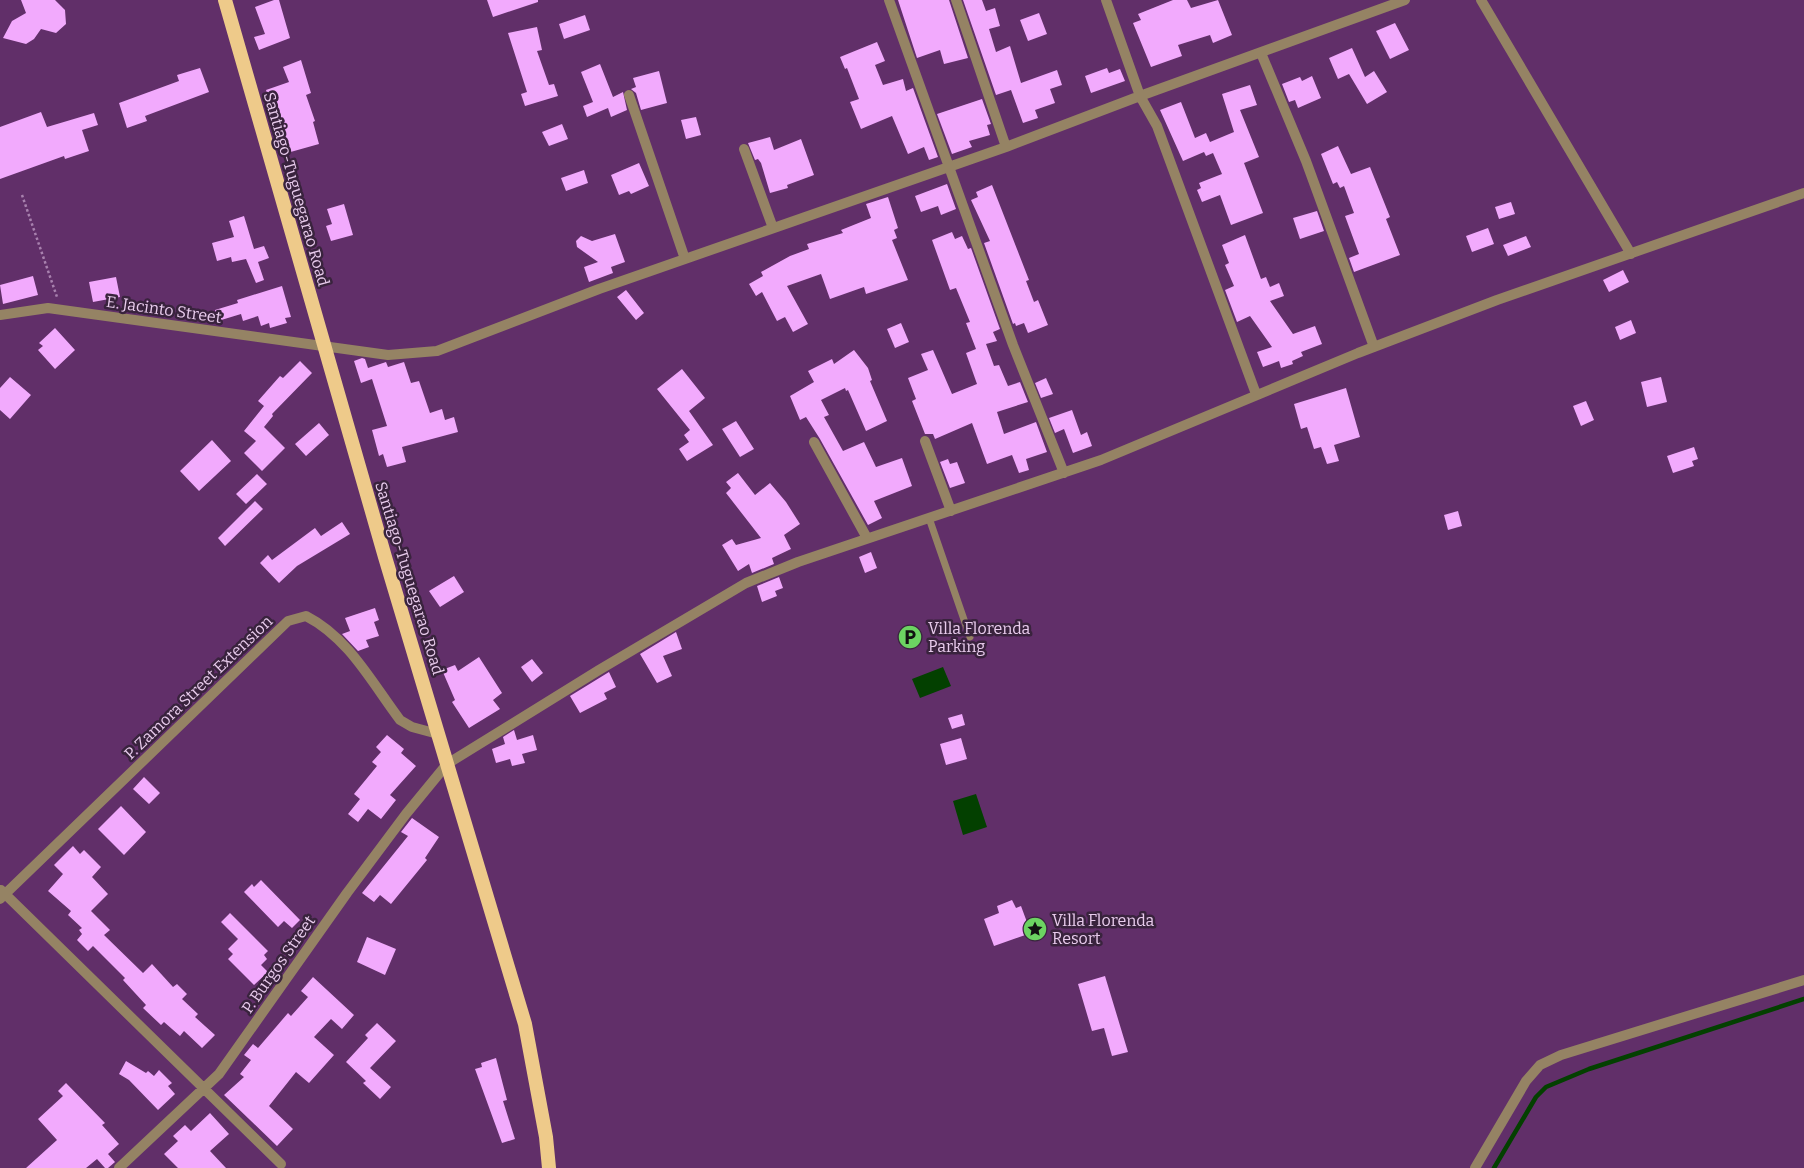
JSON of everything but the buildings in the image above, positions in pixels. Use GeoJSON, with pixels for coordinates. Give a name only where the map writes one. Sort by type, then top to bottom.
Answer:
{"type":"FeatureCollection","features":[{"type":"Feature","properties":{"kind":"highway","name":"Santiago-Tuguegarao Road"},"geometry":{"type":"LineString","coordinates":[[225,0],[324,347],[524,1024],[546,1137],[549,1168]]}},
{"type":"Feature","properties":{"kind":"street"},"geometry":{"type":"LineString","coordinates":[[890,0],[1013,345],[1064,473]]}},
{"type":"Feature","properties":{"kind":"street"},"geometry":{"type":"LineString","coordinates":[[956,0],[1006,147]]}},
{"type":"Feature","properties":{"kind":"street"},"geometry":{"type":"LineString","coordinates":[[1106,0],[1140,96],[1157,126],[1256,394]]}},
{"type":"Feature","properties":{"kind":"street","name":"E. Jacinto Street"},"geometry":{"type":"LineString","coordinates":[[0,316],[48,308],[388,355],[437,351],[685,259],[949,168],[1140,96],[1405,0]]}},
{"type":"Feature","properties":{"kind":"street"},"geometry":{"type":"LineString","coordinates":[[1481,0],[1631,254]]}},
{"type":"Feature","properties":{"kind":"street"},"geometry":{"type":"LineString","coordinates":[[1262,53],[1306,161],[1374,347]]}},
{"type":"Feature","properties":{"kind":"street"},"geometry":{"type":"LineString","coordinates":[[629,95],[685,259]]}},
{"type":"Feature","properties":{"kind":"street"},"geometry":{"type":"LineString","coordinates":[[744,149],[772,228]]}},
{"type":"Feature","properties":{"kind":"street"},"geometry":{"type":"LineString","coordinates":[[447,764],[599,670],[746,583],[798,562],[867,538],[1101,460],[1256,394],[1497,300],[1804,193]]}},
{"type":"Feature","properties":{"kind":"street"},"geometry":{"type":"LineString","coordinates":[[925,441],[951,511]]}},
{"type":"Feature","properties":{"kind":"street"},"geometry":{"type":"LineString","coordinates":[[814,442],[867,538]]}},
{"type":"Feature","properties":{"kind":"street","name":"P. Zamora Street Extension"},"geometry":{"type":"LineString","coordinates":[[2,894],[288,621],[306,616],[323,624],[341,641],[400,720],[412,727],[438,734]]}},
{"type":"Feature","properties":{"kind":"street","name":"P. Burgos Street"},"geometry":{"type":"LineString","coordinates":[[119,1168],[219,1074],[353,885],[447,764]]}},
{"type":"Feature","properties":{"kind":"street"},"geometry":{"type":"LineString","coordinates":[[2,894],[281,1164]]}},
{"type":"Feature","properties":{"kind":"street"},"geometry":{"type":"LineString","coordinates":[[1475,1168],[1526,1081],[1540,1065],[1561,1054],[1804,980]]}},
{"type":"Feature","properties":{"kind":"lane"},"geometry":{"type":"LineString","coordinates":[[929,518],[970,637]]}},
{"type":"Feature","properties":{"kind":"path"},"geometry":{"type":"LineString","coordinates":[[22,195],[61,310]]}},
{"type":"Feature","properties":{"kind":"shaded area"},"geometry":{"type":"Polygon","coordinates":[[[943,667],[951,686],[920,698],[912,679],[943,667]]]}},
{"type":"Feature","properties":{"kind":"shaded area"},"geometry":{"type":"Polygon","coordinates":[[[976,794],[987,827],[963,835],[953,801],[976,794]]]}},
{"type":"Feature","properties":{"kind":"waterway"},"geometry":{"type":"LineString","coordinates":[[1494,1168],[1536,1097],[1546,1087],[1589,1069],[1804,999]]}},
{"type":"Feature","properties":{"kind":"place","name":"Villa Florenda Parking"},"geometry":{"type":"Point","coordinates":[910,637]}},
{"type":"Feature","properties":{"kind":"place","name":"Villa Florenda Resort"},"geometry":{"type":"Point","coordinates":[1035,929]}}]}
